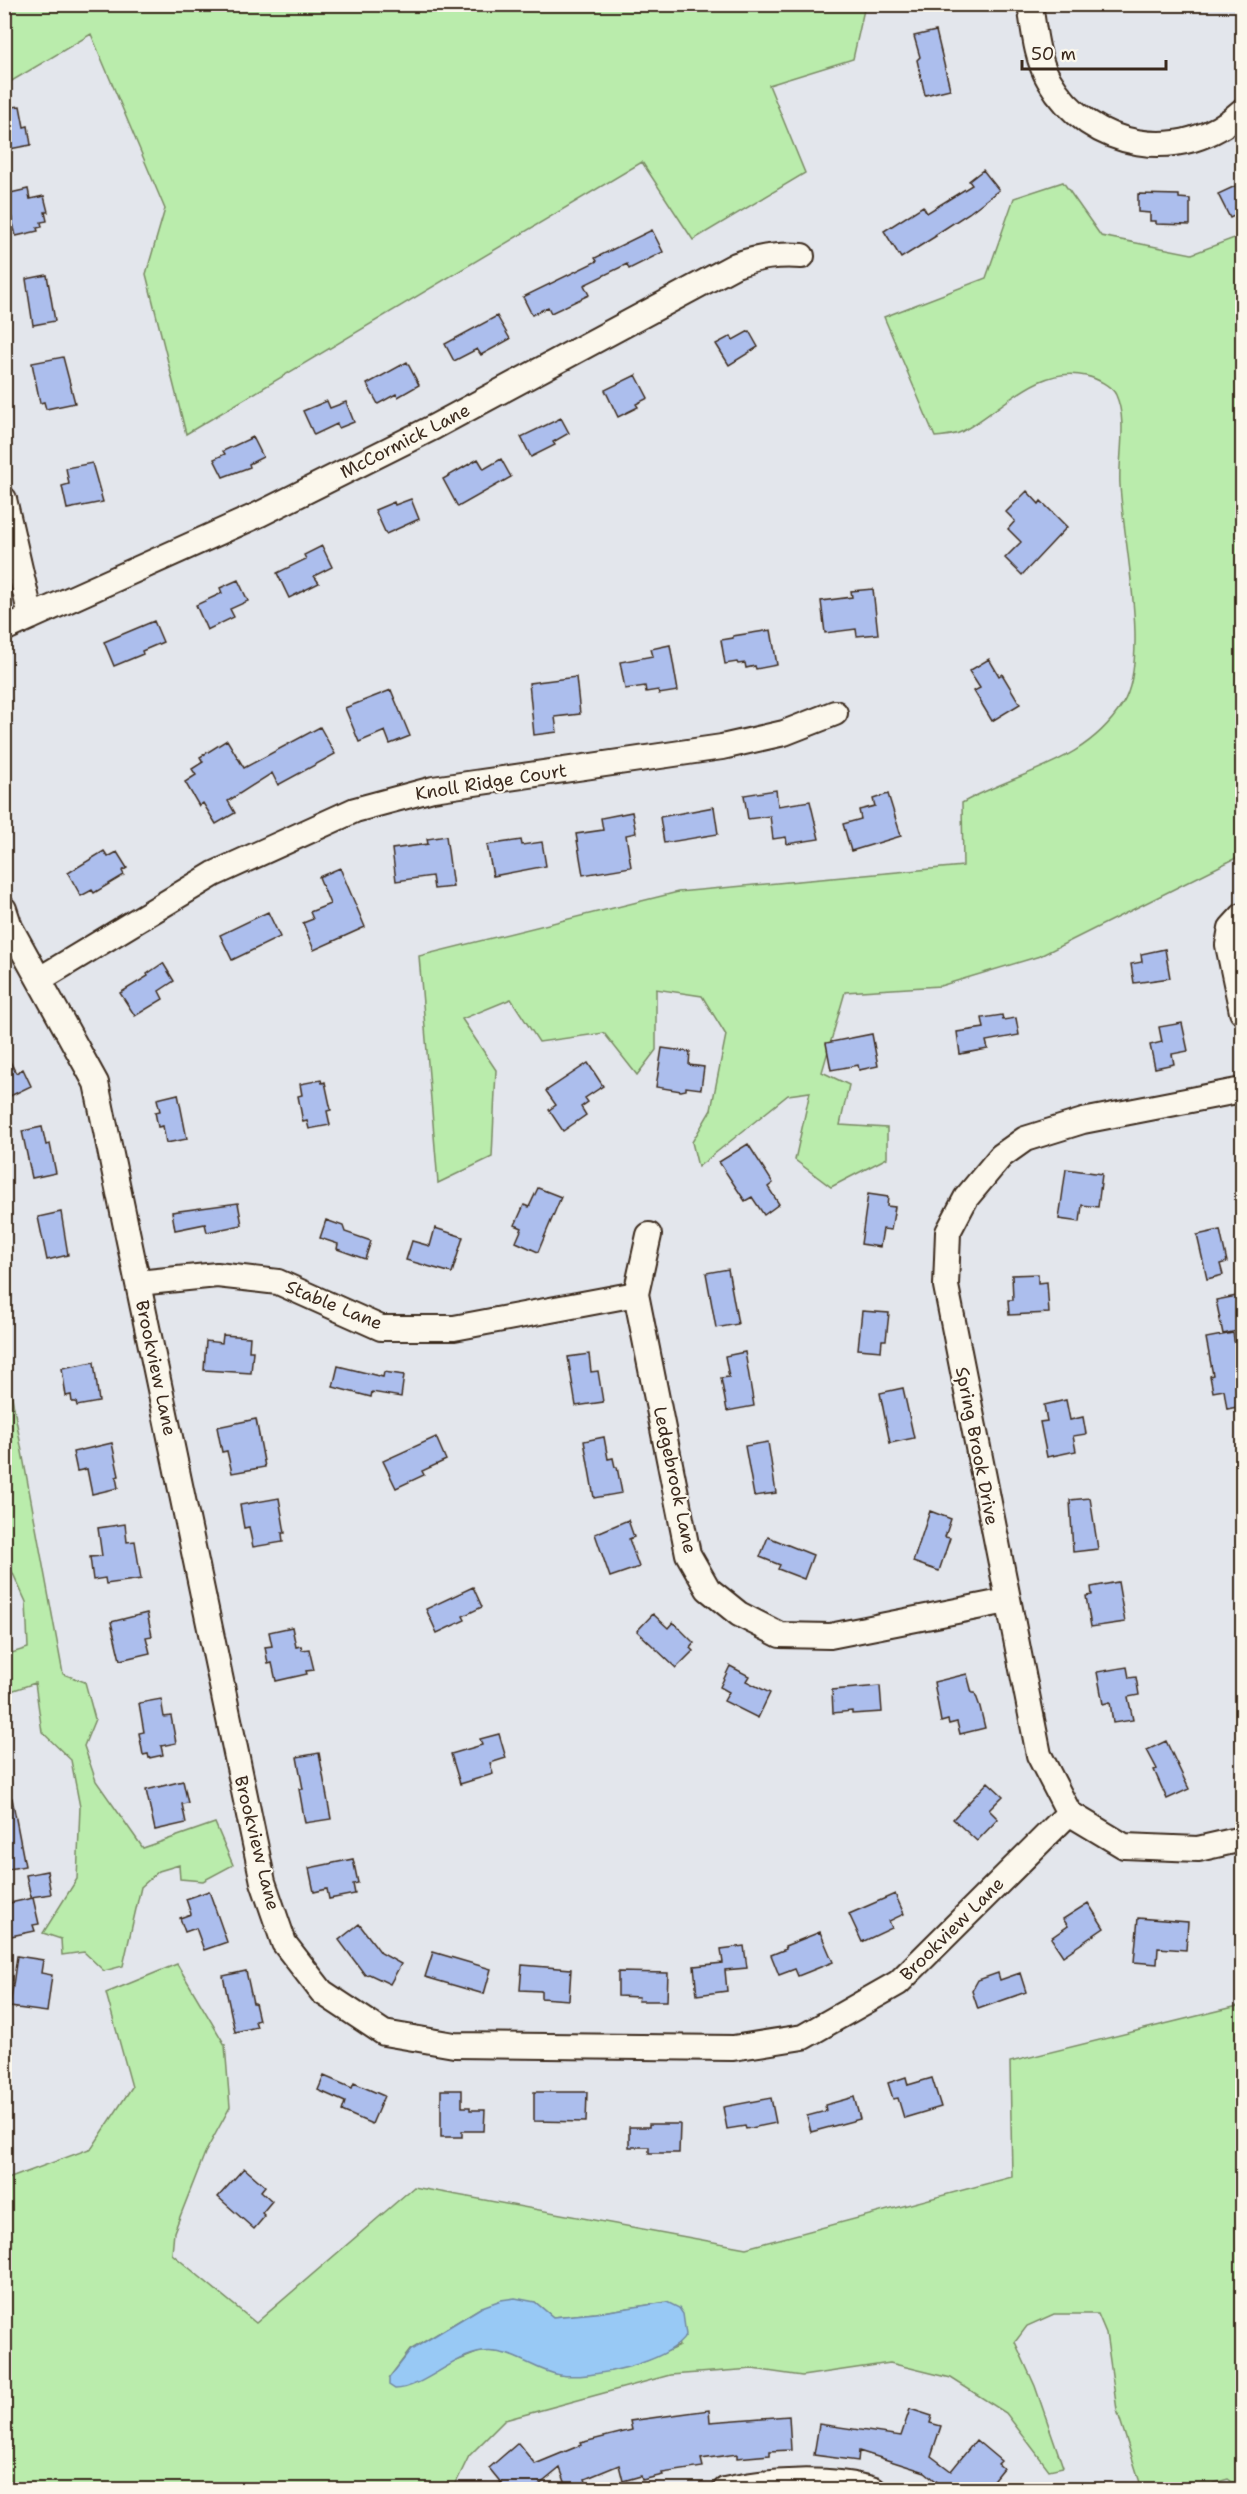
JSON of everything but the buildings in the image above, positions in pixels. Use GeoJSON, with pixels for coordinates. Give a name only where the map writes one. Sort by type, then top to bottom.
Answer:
{"type":"FeatureCollection","features":[{"type":"Feature","properties":{"kind":"street"},"geometry":{"type":"LineString","coordinates":[[1030,4],[1038,51],[1048,78],[1063,101],[1082,120],[1108,135],[1135,142],[1163,144],[1190,141],[1213,131],[1242,111]]}},
{"type":"Feature","properties":{"kind":"street","name":"McCormick Lane"},"geometry":{"type":"LineString","coordinates":[[4,629],[261,514],[434,427],[736,265],[781,254],[802,256]]}},
{"type":"Feature","properties":{"kind":"street"},"geometry":{"type":"LineString","coordinates":[[4,499],[31,617]]}},
{"type":"Feature","properties":{"kind":"street","name":"Knoll Ridge Court"},"geometry":{"type":"LineString","coordinates":[[40,979],[214,874],[355,810],[433,789],[722,747],[784,733],[835,713]]}},
{"type":"Feature","properties":{"kind":"street","name":"Brookview Lane"},"geometry":{"type":"LineString","coordinates":[[4,909],[10,927],[96,1083],[263,1882],[284,1943],[322,1992],[384,2033],[454,2045],[733,2048],[803,2037],[898,1983],[1069,1813]]}},
{"type":"Feature","properties":{"kind":"street"},"geometry":{"type":"LineString","coordinates":[[1242,916],[1231,928],[1228,945],[1242,1012]]}},
{"type":"Feature","properties":{"kind":"street","name":"Spring Brook Drive"},"geometry":{"type":"LineString","coordinates":[[1069,1813],[1040,1755],[946,1286],[948,1232],[966,1198],[980,1178],[1001,1156],[1025,1139],[1083,1121],[1242,1090]]}},
{"type":"Feature","properties":{"kind":"street","name":"Ledgebrook Lane"},"geometry":{"type":"LineString","coordinates":[[649,1235],[636,1294],[688,1554],[708,1589],[739,1614],[780,1635],[830,1636],[1008,1601]]}},
{"type":"Feature","properties":{"kind":"street","name":"Stable Lane"},"geometry":{"type":"LineString","coordinates":[[138,1283],[217,1275],[278,1282],[381,1328],[454,1328],[636,1294]]}},
{"type":"Feature","properties":{"kind":"street"},"geometry":{"type":"LineString","coordinates":[[1069,1813],[1124,1846],[1198,1849],[1242,1839]]}},
{"type":"Feature","properties":{"kind":"street"},"geometry":{"type":"LineString","coordinates":[[725,2490],[792,2481],[858,2485],[874,2490]]}},
{"type":"Feature","properties":{"kind":"green space"},"geometry":{"type":"Polygon","coordinates":[[[4,5],[865,5],[853,59],[769,85],[805,173],[693,240],[642,162],[186,434],[146,274],[165,209],[91,34],[5,85],[4,5]]]}},
{"type":"Feature","properties":{"kind":"green space"},"geometry":{"type":"Polygon","coordinates":[[[1063,182],[1101,236],[1192,254],[1242,235],[1242,855],[1040,956],[940,986],[845,992],[822,1072],[849,1085],[840,1125],[887,1128],[887,1158],[831,1187],[795,1160],[810,1092],[788,1095],[698,1167],[692,1142],[711,1110],[726,1035],[702,996],[656,989],[656,1050],[637,1075],[604,1033],[539,1042],[511,999],[462,1019],[496,1070],[492,1157],[438,1183],[419,956],[678,892],[963,866],[962,803],[1069,754],[1107,725],[1122,705],[1130,685],[1135,630],[1120,485],[1122,428],[1120,405],[1116,395],[1103,383],[1086,376],[1068,374],[1052,377],[1020,392],[961,432],[935,437],[884,317],[986,278],[1014,198],[1063,182]]]}},
{"type":"Feature","properties":{"kind":"green space"},"geometry":{"type":"Polygon","coordinates":[[[4,1354],[63,1674],[85,1682],[95,1719],[84,1746],[96,1781],[143,1848],[215,1823],[233,1865],[203,1881],[180,1879],[179,1865],[159,1871],[141,1887],[123,1966],[104,1971],[84,1952],[62,1955],[61,1939],[43,1933],[77,1879],[80,1807],[71,1760],[42,1732],[35,1683],[5,1693],[5,1655],[28,1648],[26,1602],[5,1556],[4,1354]]]}},
{"type":"Feature","properties":{"kind":"green space"},"geometry":{"type":"Polygon","coordinates":[[[177,1964],[225,2045],[230,2107],[205,2153],[174,2232],[172,2254],[256,2323],[414,2187],[746,2248],[1012,2177],[1010,2062],[1242,2005],[1242,2489],[1228,2479],[1194,2489],[1142,2489],[1117,2410],[1106,2333],[1098,2314],[1054,2314],[1027,2326],[1015,2342],[1035,2386],[1063,2467],[1049,2470],[1006,2413],[951,2378],[890,2363],[802,2376],[753,2369],[670,2375],[505,2420],[469,2456],[453,2489],[5,2490],[5,2180],[92,2148],[132,2087],[106,1993],[177,1964]],[[535,2302],[482,2307],[410,2350],[389,2378],[426,2378],[454,2362],[479,2352],[489,2351],[506,2353],[559,2375],[595,2373],[646,2361],[679,2346],[667,2302],[553,2317],[535,2302]]]}},
{"type":"Feature","properties":{"kind":"water"},"geometry":{"type":"Polygon","coordinates":[[[515,2298],[535,2302],[553,2317],[667,2302],[679,2308],[683,2314],[686,2335],[677,2345],[664,2353],[647,2361],[609,2372],[590,2375],[560,2375],[503,2353],[482,2352],[460,2359],[405,2388],[395,2389],[389,2385],[389,2378],[411,2350],[482,2307],[515,2298]]]}}]}
